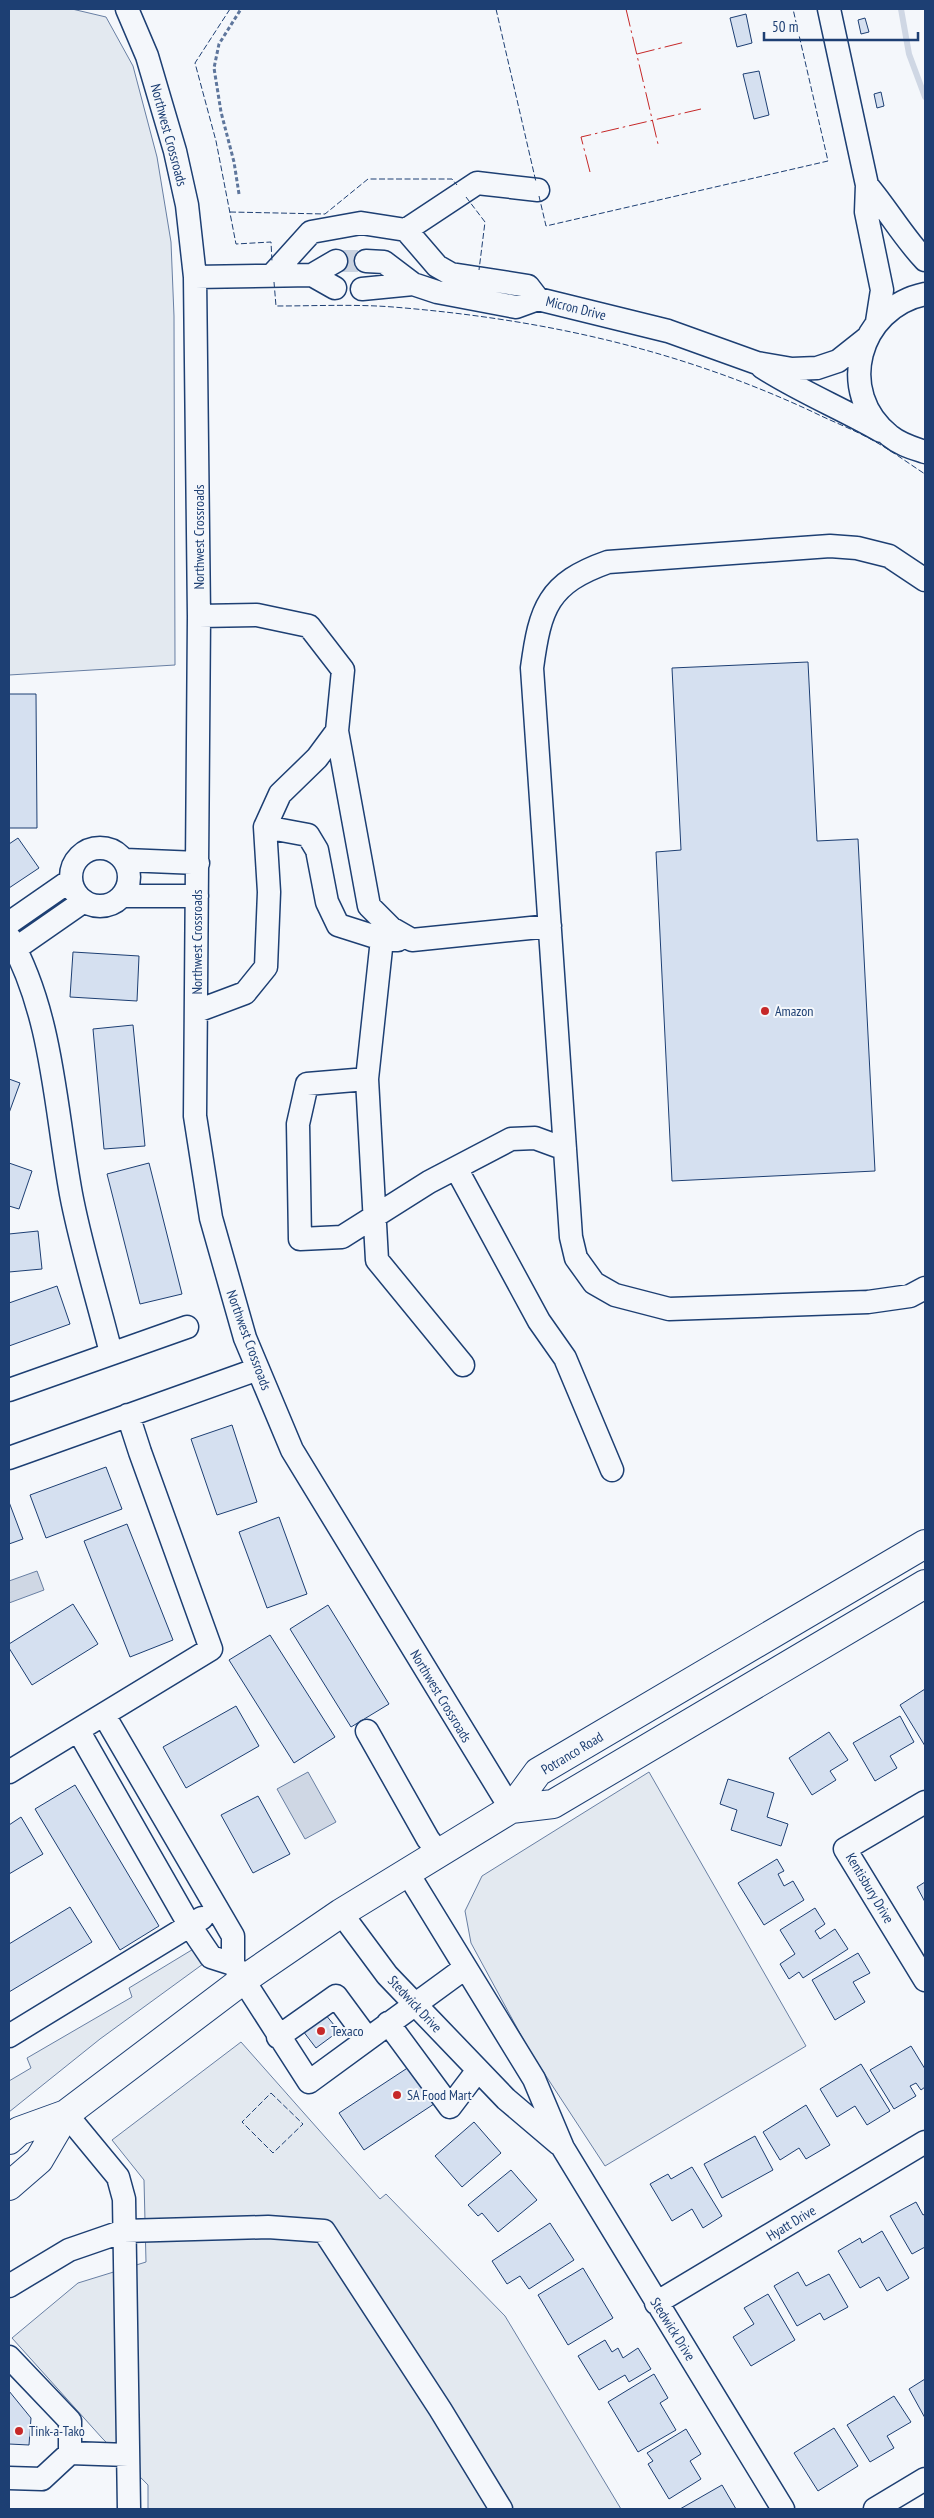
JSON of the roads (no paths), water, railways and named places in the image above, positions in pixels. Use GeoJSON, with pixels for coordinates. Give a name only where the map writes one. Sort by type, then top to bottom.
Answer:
{"type":"FeatureCollection","features":[{"type":"Feature","properties":{"kind":"main road","name":"Potranco Road"},"geometry":{"type":"LineString","coordinates":[[511,1809],[538,1772],[925,1544]]}},
{"type":"Feature","properties":{"kind":"main road"},"geometry":{"type":"LineString","coordinates":[[9,2186],[38,2160],[66,2114],[238,1972],[341,1913],[511,1809],[553,1804],[925,1584]]}},
{"type":"Feature","properties":{"kind":"main road"},"geometry":{"type":"LineString","coordinates":[[9,2140],[19,2131],[66,2114]]}},
{"type":"Feature","properties":{"kind":"street","name":"Northwest Crossroads"},"geometry":{"type":"LineString","coordinates":[[128,9],[146,56],[175,151],[187,205],[195,277],[199,616],[195,1116],[211,1218],[236,1311],[292,1450],[511,1809]]}},
{"type":"Feature","properties":{"kind":"street"},"geometry":{"type":"LineString","coordinates":[[829,9],[867,185],[866,212],[882,290],[872,330],[860,359],[859,380],[863,395],[875,421],[912,448]]}},
{"type":"Feature","properties":{"kind":"street"},"geometry":{"type":"LineString","coordinates":[[406,230],[477,182],[538,190]]}},
{"type":"Feature","properties":{"kind":"street"},"geometry":{"type":"LineString","coordinates":[[867,185],[886,208],[900,233],[925,260]]}},
{"type":"Feature","properties":{"kind":"street"},"geometry":{"type":"LineString","coordinates":[[273,274],[310,232],[361,223],[406,230],[437,266],[451,274],[528,286],[538,299]]}},
{"type":"Feature","properties":{"kind":"street"},"geometry":{"type":"LineString","coordinates":[[312,275],[336,261]]}},
{"type":"Feature","properties":{"kind":"street"},"geometry":{"type":"LineString","coordinates":[[366,261],[384,262],[413,284]]}},
{"type":"Feature","properties":{"kind":"street"},"geometry":{"type":"LineString","coordinates":[[195,277],[273,274],[312,275],[335,288]]}},
{"type":"Feature","properties":{"kind":"street","name":"Micron Drive"},"geometry":{"type":"LineString","coordinates":[[362,288],[413,284],[437,292],[516,307],[538,299],[668,331],[757,363],[792,368],[817,368],[838,361],[901,302],[925,294]]}},
{"type":"Feature","properties":{"kind":"street","name":"Micron Drive"},"geometry":{"type":"LineString","coordinates":[[757,363],[790,385],[836,405],[912,448]]}},
{"type":"Feature","properties":{"kind":"street"},"geometry":{"type":"LineString","coordinates":[[925,580],[889,556],[856,548],[830,546],[608,562],[580,572],[559,590],[545,608],[537,630],[532,668],[572,1237],[576,1258],[594,1283],[615,1295],[670,1309],[868,1302],[910,1296],[925,1288]]}},
{"type":"Feature","properties":{"kind":"street"},"geometry":{"type":"LineString","coordinates":[[199,616],[257,615],[309,626],[343,670],[337,731],[369,906],[391,928],[412,940]]}},
{"type":"Feature","properties":{"kind":"street"},"geometry":{"type":"LineString","coordinates":[[196,1011],[245,993],[266,967],[269,892],[265,826],[280,794],[317,758],[337,731]]}},
{"type":"Feature","properties":{"kind":"street"},"geometry":{"type":"LineString","coordinates":[[265,826],[308,835],[317,850],[327,902],[338,924],[382,939],[412,940],[550,926]]}},
{"type":"Feature","properties":{"kind":"street"},"geometry":{"type":"LineString","coordinates":[[124,860],[130,878],[122,896],[111,904],[104,906],[84,901],[76,894],[71,880],[76,860],[87,851],[108,848],[124,860],[198,863]]}},
{"type":"Feature","properties":{"kind":"street"},"geometry":{"type":"LineString","coordinates":[[9,923],[71,880]]}},
{"type":"Feature","properties":{"kind":"street"},"geometry":{"type":"LineString","coordinates":[[122,896],[198,896]]}},
{"type":"Feature","properties":{"kind":"street"},"geometry":{"type":"LineString","coordinates":[[84,901],[12,943],[30,985],[48,1049],[55,1083],[71,1195],[111,1353]]}},
{"type":"Feature","properties":{"kind":"street"},"geometry":{"type":"LineString","coordinates":[[382,939],[367,1080],[377,1260],[462,1365]]}},
{"type":"Feature","properties":{"kind":"street"},"geometry":{"type":"LineString","coordinates":[[367,1080],[307,1084],[298,1124],[300,1239],[342,1237],[374,1214],[511,1139],[535,1138],[566,1149]]}},
{"type":"Feature","properties":{"kind":"street"},"geometry":{"type":"LineString","coordinates":[[456,1168],[539,1321],[565,1358],[612,1470]]}},
{"type":"Feature","properties":{"kind":"street"},"geometry":{"type":"LineString","coordinates":[[9,1390],[187,1327]]}},
{"type":"Feature","properties":{"kind":"street"},"geometry":{"type":"LineString","coordinates":[[9,1458],[258,1369]]}},
{"type":"Feature","properties":{"kind":"street"},"geometry":{"type":"LineString","coordinates":[[9,1772],[211,1649],[128,1415]]}},
{"type":"Feature","properties":{"kind":"street"},"geometry":{"type":"LineString","coordinates":[[104,1714],[233,1936],[238,1972],[278,2037],[309,2082],[414,2003],[465,1968]]}},
{"type":"Feature","properties":{"kind":"street"},"geometry":{"type":"LineString","coordinates":[[78,1730],[190,1926],[211,1957],[238,1972]]}},
{"type":"Feature","properties":{"kind":"street"},"geometry":{"type":"LineString","coordinates":[[367,1731],[428,1839],[439,1853]]}},
{"type":"Feature","properties":{"kind":"street","name":"Kentisbury Drive"},"geometry":{"type":"LineString","coordinates":[[925,1802],[845,1849],[925,1980]]}},
{"type":"Feature","properties":{"kind":"street","name":"Stedwick Drive"},"geometry":{"type":"LineString","coordinates":[[406,1872],[534,2079],[564,2148],[656,2303],[783,2509]]}},
{"type":"Feature","properties":{"kind":"street"},"geometry":{"type":"LineString","coordinates":[[9,2036],[217,1908]]}},
{"type":"Feature","properties":{"kind":"street","name":"Stedwick Drive"},"geometry":{"type":"LineString","coordinates":[[341,1913],[387,1974],[414,2003],[506,2099],[564,2148]]}},
{"type":"Feature","properties":{"kind":"street"},"geometry":{"type":"LineString","coordinates":[[278,2037],[336,1996],[368,2038]]}},
{"type":"Feature","properties":{"kind":"street"},"geometry":{"type":"LineString","coordinates":[[388,2023],[450,2106],[478,2070]]}},
{"type":"Feature","properties":{"kind":"street"},"geometry":{"type":"LineString","coordinates":[[66,2114],[118,2178],[124,2199],[129,2509]]}},
{"type":"Feature","properties":{"kind":"street","name":"Hyatt Drive"},"geometry":{"type":"LineString","coordinates":[[656,2303],[925,2142]]}},
{"type":"Feature","properties":{"kind":"street"},"geometry":{"type":"LineString","coordinates":[[9,2286],[69,2250],[124,2231],[268,2227],[324,2231],[440,2409],[501,2509]]}},
{"type":"Feature","properties":{"kind":"street"},"geometry":{"type":"LineString","coordinates":[[9,2357],[70,2421],[70,2453]]}},
{"type":"Feature","properties":{"kind":"street"},"geometry":{"type":"LineString","coordinates":[[9,2478],[42,2479],[70,2453],[128,2456]]}},
{"type":"Feature","properties":{"kind":"street"},"geometry":{"type":"LineString","coordinates":[[875,2509],[925,2479]]}},
{"type":"Feature","properties":{"kind":"waterway"},"geometry":{"type":"LineString","coordinates":[[901,9],[909,54],[925,97]]}},
{"type":"Feature","properties":{"kind":"tunnel"},"geometry":{"type":"LineString","coordinates":[[336,261],[366,261]]}},
{"type":"Feature","properties":{"kind":"place","name":"Amazon"},"geometry":{"type":"Point","coordinates":[765,1011]}},
{"type":"Feature","properties":{"kind":"place","name":"Texaco"},"geometry":{"type":"Point","coordinates":[321,2031]}},
{"type":"Feature","properties":{"kind":"place","name":"SA Food Mart"},"geometry":{"type":"Point","coordinates":[397,2095]}},
{"type":"Feature","properties":{"kind":"place","name":"Tink-a-Tako"},"geometry":{"type":"Point","coordinates":[19,2431]}}]}
